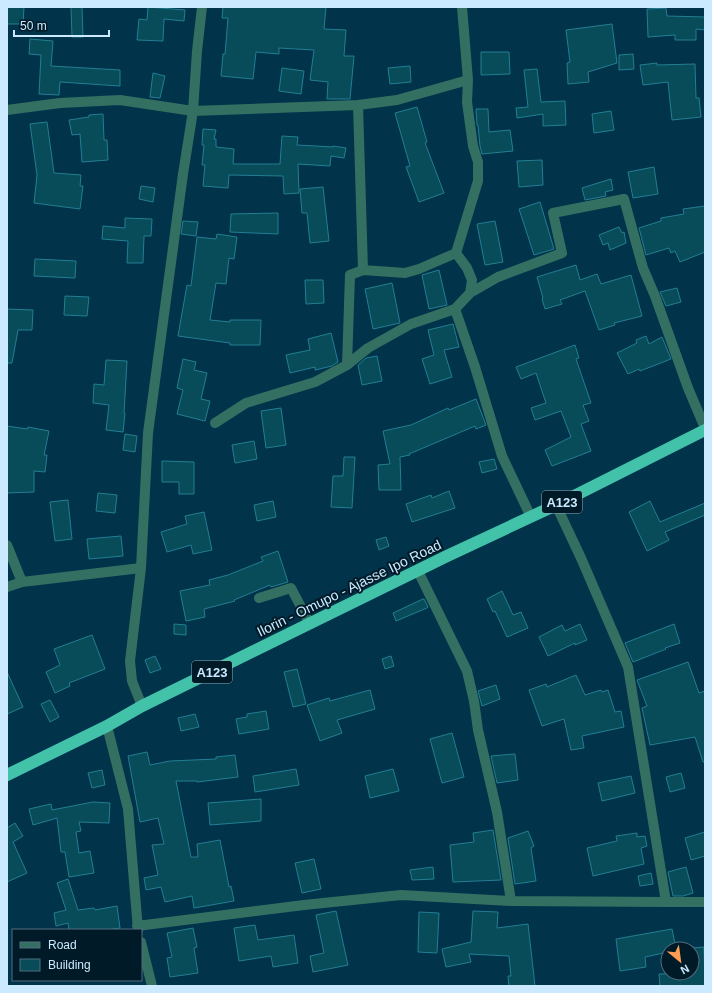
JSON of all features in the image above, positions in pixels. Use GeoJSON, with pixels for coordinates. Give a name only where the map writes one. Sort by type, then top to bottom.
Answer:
{"type":"FeatureCollection","features":[{"type":"Feature","properties":{"kind":"highway","name":"Ilorin - Omupo - Ajasse Ipo Road"},"geometry":{"type":"LineString","coordinates":[[7,775],[107,726],[142,706],[556,505],[705,429]]}},
{"type":"Feature","properties":{"kind":"street"},"geometry":{"type":"LineString","coordinates":[[142,706],[132,682],[130,661],[140,568],[148,433],[193,111],[202,7]]}},
{"type":"Feature","properties":{"kind":"street"},"geometry":{"type":"LineString","coordinates":[[347,365],[350,275],[364,270],[405,273],[419,269],[456,253],[478,181],[478,162],[473,146],[467,102],[468,80],[462,7]]}},
{"type":"Feature","properties":{"kind":"street"},"geometry":{"type":"LineString","coordinates":[[7,110],[60,103],[120,100],[193,111],[358,105],[397,100],[468,80]]}},
{"type":"Feature","properties":{"kind":"street"},"geometry":{"type":"LineString","coordinates":[[358,105],[364,270]]}},
{"type":"Feature","properties":{"kind":"street"},"geometry":{"type":"LineString","coordinates":[[215,423],[246,403],[316,382],[347,365],[368,348],[411,324],[455,309],[470,293],[498,277],[562,253],[553,213],[624,199],[642,268],[665,322],[688,388],[705,429]]}},
{"type":"Feature","properties":{"kind":"street"},"geometry":{"type":"LineString","coordinates":[[456,253],[467,268],[472,280],[470,293]]}},
{"type":"Feature","properties":{"kind":"street"},"geometry":{"type":"LineString","coordinates":[[455,309],[475,367],[502,456],[531,517]]}},
{"type":"Feature","properties":{"kind":"street"},"geometry":{"type":"LineString","coordinates":[[556,505],[581,558],[628,667],[666,902]]}},
{"type":"Feature","properties":{"kind":"street"},"geometry":{"type":"LineString","coordinates":[[7,545],[22,582]]}},
{"type":"Feature","properties":{"kind":"street"},"geometry":{"type":"LineString","coordinates":[[7,587],[22,582],[140,568]]}},
{"type":"Feature","properties":{"kind":"street"},"geometry":{"type":"LineString","coordinates":[[418,571],[467,672],[474,701],[478,730],[497,812],[511,900]]}},
{"type":"Feature","properties":{"kind":"street"},"geometry":{"type":"LineString","coordinates":[[259,598],[291,588],[310,624]]}},
{"type":"Feature","properties":{"kind":"street"},"geometry":{"type":"LineString","coordinates":[[107,726],[128,809],[138,928],[304,905],[401,895],[511,900],[705,902]]}},
{"type":"Feature","properties":{"kind":"street"},"geometry":{"type":"LineString","coordinates":[[142,946],[152,986]]}},
{"type":"Feature","properties":{"kind":"building"},"geometry":{"type":"Polygon","coordinates":[[[7,7],[24,7],[23,24],[7,24],[7,7]]]}},
{"type":"Feature","properties":{"kind":"building"},"geometry":{"type":"Polygon","coordinates":[[[71,7],[82,7],[83,37],[72,37],[71,7]]]}},
{"type":"Feature","properties":{"kind":"building"},"geometry":{"type":"Polygon","coordinates":[[[148,7],[185,10],[184,21],[164,19],[163,41],[137,40],[139,19],[147,20],[148,7]]]}},
{"type":"Feature","properties":{"kind":"building"},"geometry":{"type":"Polygon","coordinates":[[[223,7],[326,7],[324,29],[346,30],[344,56],[354,56],[350,99],[327,99],[328,82],[310,80],[314,50],[279,48],[279,54],[256,52],[253,79],[221,76],[223,54],[225,54],[228,18],[222,18],[223,7]]]}},
{"type":"Feature","properties":{"kind":"building"},"geometry":{"type":"Polygon","coordinates":[[[666,8],[667,16],[705,17],[705,30],[696,29],[696,40],[675,40],[675,35],[648,37],[647,9],[666,8]]]}},
{"type":"Feature","properties":{"kind":"building"},"geometry":{"type":"Polygon","coordinates":[[[612,24],[617,63],[588,72],[589,82],[568,84],[567,63],[570,62],[566,30],[612,24]]]}},
{"type":"Feature","properties":{"kind":"building"},"geometry":{"type":"Polygon","coordinates":[[[30,39],[53,41],[51,66],[120,70],[120,86],[60,82],[59,95],[39,94],[41,55],[29,54],[30,39]]]}},
{"type":"Feature","properties":{"kind":"building"},"geometry":{"type":"Polygon","coordinates":[[[481,52],[509,52],[510,74],[481,75],[481,52]]]}},
{"type":"Feature","properties":{"kind":"building"},"geometry":{"type":"Polygon","coordinates":[[[633,54],[634,69],[619,70],[619,55],[633,54]]]}},
{"type":"Feature","properties":{"kind":"building"},"geometry":{"type":"Polygon","coordinates":[[[657,63],[657,65],[695,64],[696,98],[699,98],[701,117],[672,120],[668,82],[643,85],[640,65],[657,63]]]}},
{"type":"Feature","properties":{"kind":"building"},"geometry":{"type":"Polygon","coordinates":[[[410,66],[411,82],[390,84],[388,68],[410,66]]]}},
{"type":"Feature","properties":{"kind":"building"},"geometry":{"type":"Polygon","coordinates":[[[282,68],[304,71],[301,94],[279,91],[282,68]]]}},
{"type":"Feature","properties":{"kind":"building"},"geometry":{"type":"Polygon","coordinates":[[[537,69],[541,102],[565,101],[566,125],[543,126],[543,114],[517,118],[516,108],[528,107],[524,70],[537,69]]]}},
{"type":"Feature","properties":{"kind":"building"},"geometry":{"type":"Polygon","coordinates":[[[153,73],[165,76],[160,98],[150,97],[153,73]]]}},
{"type":"Feature","properties":{"kind":"building"},"geometry":{"type":"Polygon","coordinates":[[[417,107],[427,142],[425,143],[444,193],[419,202],[406,167],[410,166],[395,113],[417,107]]]}},
{"type":"Feature","properties":{"kind":"building"},"geometry":{"type":"Polygon","coordinates":[[[476,109],[488,109],[489,132],[510,130],[513,151],[482,154],[476,109]]]}},
{"type":"Feature","properties":{"kind":"building"},"geometry":{"type":"Polygon","coordinates":[[[611,111],[614,130],[594,133],[592,114],[611,111]]]}},
{"type":"Feature","properties":{"kind":"building"},"geometry":{"type":"Polygon","coordinates":[[[103,114],[104,140],[107,140],[108,160],[82,162],[80,134],[72,135],[69,120],[89,117],[89,115],[103,114]]]}},
{"type":"Feature","properties":{"kind":"building"},"geometry":{"type":"Polygon","coordinates":[[[47,122],[54,173],[81,175],[80,186],[83,186],[80,209],[34,203],[37,175],[30,124],[47,122]]]}},
{"type":"Feature","properties":{"kind":"building"},"geometry":{"type":"Polygon","coordinates":[[[203,129],[216,130],[214,139],[216,139],[216,147],[234,149],[233,164],[280,164],[282,136],[298,137],[297,145],[333,146],[346,148],[344,158],[331,156],[330,166],[298,164],[299,193],[284,194],[283,176],[229,175],[228,188],[203,186],[205,165],[202,165],[204,145],[202,145],[203,129]]]}},
{"type":"Feature","properties":{"kind":"building"},"geometry":{"type":"Polygon","coordinates":[[[542,160],[543,185],[519,187],[517,161],[542,160]]]}},
{"type":"Feature","properties":{"kind":"building"},"geometry":{"type":"Polygon","coordinates":[[[654,167],[658,194],[633,198],[628,172],[654,167]]]}},
{"type":"Feature","properties":{"kind":"building"},"geometry":{"type":"Polygon","coordinates":[[[611,179],[613,190],[605,192],[606,196],[585,200],[582,188],[611,179]]]}},
{"type":"Feature","properties":{"kind":"building"},"geometry":{"type":"Polygon","coordinates":[[[141,186],[155,188],[153,202],[139,199],[141,186]]]}},
{"type":"Feature","properties":{"kind":"building"},"geometry":{"type":"Polygon","coordinates":[[[323,187],[329,241],[310,243],[307,213],[302,213],[300,189],[323,187]]]}},
{"type":"Feature","properties":{"kind":"building"},"geometry":{"type":"Polygon","coordinates":[[[540,202],[554,249],[534,255],[519,209],[540,202]]]}},
{"type":"Feature","properties":{"kind":"building"},"geometry":{"type":"Polygon","coordinates":[[[705,206],[705,252],[680,262],[675,251],[671,253],[669,248],[646,255],[639,228],[661,221],[661,218],[684,214],[683,209],[705,206]]]}},
{"type":"Feature","properties":{"kind":"building"},"geometry":{"type":"Polygon","coordinates":[[[278,213],[278,234],[230,232],[231,214],[278,213]]]}},
{"type":"Feature","properties":{"kind":"building"},"geometry":{"type":"Polygon","coordinates":[[[125,218],[152,219],[151,236],[144,236],[143,263],[127,263],[128,241],[102,239],[103,226],[125,228],[125,218]]]}},
{"type":"Feature","properties":{"kind":"building"},"geometry":{"type":"Polygon","coordinates":[[[183,221],[198,222],[196,236],[181,234],[183,221]]]}},
{"type":"Feature","properties":{"kind":"building"},"geometry":{"type":"Polygon","coordinates":[[[495,221],[503,262],[485,265],[477,224],[495,221]]]}},
{"type":"Feature","properties":{"kind":"building"},"geometry":{"type":"Polygon","coordinates":[[[619,227],[622,233],[624,232],[626,243],[610,250],[608,243],[603,245],[599,235],[619,227]]]}},
{"type":"Feature","properties":{"kind":"building"},"geometry":{"type":"Polygon","coordinates":[[[217,234],[237,237],[234,259],[229,258],[226,284],[216,283],[210,320],[230,322],[230,320],[261,320],[260,345],[230,345],[230,343],[178,336],[187,285],[191,286],[197,237],[216,239],[217,234]]]}},
{"type":"Feature","properties":{"kind":"building"},"geometry":{"type":"Polygon","coordinates":[[[35,259],[76,261],[75,278],[34,276],[35,259]]]}},
{"type":"Feature","properties":{"kind":"building"},"geometry":{"type":"Polygon","coordinates":[[[576,265],[580,280],[597,274],[601,284],[631,275],[642,316],[614,323],[615,325],[599,330],[585,291],[560,300],[562,304],[545,309],[537,277],[576,265]]]}},
{"type":"Feature","properties":{"kind":"building"},"geometry":{"type":"Polygon","coordinates":[[[439,270],[447,305],[429,309],[422,275],[439,270]]]}},
{"type":"Feature","properties":{"kind":"building"},"geometry":{"type":"Polygon","coordinates":[[[305,280],[323,280],[324,303],[306,304],[305,280]]]}},
{"type":"Feature","properties":{"kind":"building"},"geometry":{"type":"Polygon","coordinates":[[[392,283],[400,323],[373,329],[365,289],[392,283]]]}},
{"type":"Feature","properties":{"kind":"building"},"geometry":{"type":"Polygon","coordinates":[[[677,288],[681,302],[666,306],[660,292],[677,288]]]}},
{"type":"Feature","properties":{"kind":"building"},"geometry":{"type":"Polygon","coordinates":[[[65,296],[89,297],[87,316],[64,315],[65,296]]]}},
{"type":"Feature","properties":{"kind":"building"},"geometry":{"type":"Polygon","coordinates":[[[7,309],[33,310],[32,330],[18,330],[12,363],[7,363],[7,309]]]}},
{"type":"Feature","properties":{"kind":"building"},"geometry":{"type":"Polygon","coordinates":[[[453,324],[459,347],[444,350],[452,377],[430,384],[422,359],[434,355],[428,330],[453,324]]]}},
{"type":"Feature","properties":{"kind":"building"},"geometry":{"type":"Polygon","coordinates":[[[331,333],[338,362],[332,366],[315,370],[315,367],[290,373],[286,355],[310,350],[308,339],[331,333]]]}},
{"type":"Feature","properties":{"kind":"building"},"geometry":{"type":"Polygon","coordinates":[[[646,336],[649,344],[662,337],[671,359],[628,374],[617,353],[637,343],[636,340],[646,336]]]}},
{"type":"Feature","properties":{"kind":"building"},"geometry":{"type":"Polygon","coordinates":[[[575,345],[579,358],[576,359],[591,403],[583,405],[589,421],[581,424],[591,451],[552,466],[545,450],[571,437],[561,411],[535,420],[531,408],[546,403],[536,373],[521,379],[516,367],[575,345]]]}},
{"type":"Feature","properties":{"kind":"building"},"geometry":{"type":"Polygon","coordinates":[[[377,356],[382,381],[362,385],[358,365],[366,358],[377,356]]]}},
{"type":"Feature","properties":{"kind":"building"},"geometry":{"type":"Polygon","coordinates":[[[183,359],[196,362],[194,370],[207,373],[201,399],[210,401],[205,421],[177,414],[183,390],[177,388],[183,359]]]}},
{"type":"Feature","properties":{"kind":"building"},"geometry":{"type":"Polygon","coordinates":[[[106,360],[127,361],[123,432],[106,430],[109,405],[93,403],[94,384],[104,385],[106,360]]]}},
{"type":"Feature","properties":{"kind":"building"},"geometry":{"type":"Polygon","coordinates":[[[476,399],[486,425],[476,429],[475,426],[409,454],[410,455],[400,457],[401,490],[379,490],[378,465],[390,464],[383,431],[411,425],[448,408],[449,410],[476,399]]]}},
{"type":"Feature","properties":{"kind":"building"},"geometry":{"type":"Polygon","coordinates":[[[281,408],[286,445],[266,448],[261,411],[281,408]]]}},
{"type":"Feature","properties":{"kind":"building"},"geometry":{"type":"Polygon","coordinates":[[[7,426],[27,429],[28,427],[49,431],[44,455],[47,455],[45,472],[34,471],[34,492],[7,493],[7,426]]]}},
{"type":"Feature","properties":{"kind":"building"},"geometry":{"type":"Polygon","coordinates":[[[125,434],[137,436],[135,452],[123,450],[125,434]]]}},
{"type":"Feature","properties":{"kind":"building"},"geometry":{"type":"Polygon","coordinates":[[[254,441],[257,459],[235,463],[232,445],[254,441]]]}},
{"type":"Feature","properties":{"kind":"building"},"geometry":{"type":"Polygon","coordinates":[[[344,457],[355,457],[352,508],[331,507],[333,476],[343,476],[344,457]]]}},
{"type":"Feature","properties":{"kind":"building"},"geometry":{"type":"Polygon","coordinates":[[[494,459],[497,469],[482,473],[479,462],[494,459]]]}},
{"type":"Feature","properties":{"kind":"building"},"geometry":{"type":"Polygon","coordinates":[[[162,461],[194,462],[194,494],[179,494],[179,482],[162,482],[162,461]]]}},
{"type":"Feature","properties":{"kind":"building"},"geometry":{"type":"Polygon","coordinates":[[[449,491],[455,508],[412,522],[406,504],[431,495],[432,498],[449,491]]]}},
{"type":"Feature","properties":{"kind":"building"},"geometry":{"type":"Polygon","coordinates":[[[98,493],[117,495],[115,513],[96,511],[98,493]]]}},
{"type":"Feature","properties":{"kind":"building"},"geometry":{"type":"Polygon","coordinates":[[[68,500],[72,539],[55,541],[50,502],[68,500]]]}},
{"type":"Feature","properties":{"kind":"building"},"geometry":{"type":"Polygon","coordinates":[[[273,501],[276,517],[257,521],[254,505],[273,501]]]}},
{"type":"Feature","properties":{"kind":"building"},"geometry":{"type":"Polygon","coordinates":[[[650,501],[660,522],[705,503],[705,515],[665,532],[669,540],[647,551],[629,512],[650,501]]]}},
{"type":"Feature","properties":{"kind":"building"},"geometry":{"type":"Polygon","coordinates":[[[204,512],[212,550],[193,554],[191,545],[167,552],[161,532],[187,524],[185,516],[204,512]]]}},
{"type":"Feature","properties":{"kind":"building"},"geometry":{"type":"Polygon","coordinates":[[[121,536],[123,556],[89,559],[87,539],[121,536]]]}},
{"type":"Feature","properties":{"kind":"building"},"geometry":{"type":"Polygon","coordinates":[[[386,537],[389,546],[379,550],[376,540],[386,537]]]}},
{"type":"Feature","properties":{"kind":"building"},"geometry":{"type":"Polygon","coordinates":[[[278,551],[288,582],[271,587],[270,585],[234,600],[235,601],[204,609],[205,617],[186,621],[180,591],[210,585],[209,580],[228,575],[263,561],[261,557],[278,551]]]}},
{"type":"Feature","properties":{"kind":"building"},"geometry":{"type":"Polygon","coordinates":[[[502,591],[513,615],[521,612],[528,628],[507,637],[495,611],[493,612],[487,599],[502,591]]]}},
{"type":"Feature","properties":{"kind":"building"},"geometry":{"type":"Polygon","coordinates":[[[423,599],[428,607],[427,608],[396,621],[393,613],[423,599]]]}},
{"type":"Feature","properties":{"kind":"building"},"geometry":{"type":"Polygon","coordinates":[[[174,624],[186,625],[186,635],[174,634],[174,624]]]}},
{"type":"Feature","properties":{"kind":"building"},"geometry":{"type":"Polygon","coordinates":[[[580,624],[587,640],[575,645],[575,643],[548,656],[539,637],[562,625],[565,631],[580,624]]]}},
{"type":"Feature","properties":{"kind":"building"},"geometry":{"type":"Polygon","coordinates":[[[674,624],[680,643],[633,662],[625,643],[674,624]]]}},
{"type":"Feature","properties":{"kind":"building"},"geometry":{"type":"Polygon","coordinates":[[[92,635],[105,669],[69,683],[70,686],[55,693],[46,672],[60,665],[54,649],[92,635]]]}},
{"type":"Feature","properties":{"kind":"building"},"geometry":{"type":"Polygon","coordinates":[[[155,656],[161,669],[150,673],[145,660],[155,656]]]}},
{"type":"Feature","properties":{"kind":"building"},"geometry":{"type":"Polygon","coordinates":[[[391,656],[394,666],[385,669],[382,659],[391,656]]]}},
{"type":"Feature","properties":{"kind":"building"},"geometry":{"type":"Polygon","coordinates":[[[688,662],[699,693],[705,691],[705,762],[703,762],[695,737],[650,745],[642,708],[647,706],[637,680],[688,662]]]}},
{"type":"Feature","properties":{"kind":"building"},"geometry":{"type":"Polygon","coordinates":[[[297,669],[306,704],[293,707],[284,672],[297,669]]]}},
{"type":"Feature","properties":{"kind":"building"},"geometry":{"type":"Polygon","coordinates":[[[7,672],[23,707],[7,714],[7,672]]]}},
{"type":"Feature","properties":{"kind":"building"},"geometry":{"type":"Polygon","coordinates":[[[576,675],[585,695],[601,690],[602,692],[608,690],[615,712],[621,711],[624,727],[582,736],[584,748],[571,750],[564,719],[542,726],[529,690],[546,684],[547,687],[576,675]]]}},
{"type":"Feature","properties":{"kind":"building"},"geometry":{"type":"Polygon","coordinates":[[[496,685],[500,699],[482,706],[478,691],[496,685]]]}},
{"type":"Feature","properties":{"kind":"building"},"geometry":{"type":"Polygon","coordinates":[[[370,690],[375,709],[337,720],[342,733],[320,741],[307,705],[329,698],[330,701],[370,690]]]}},
{"type":"Feature","properties":{"kind":"building"},"geometry":{"type":"Polygon","coordinates":[[[50,700],[59,717],[50,722],[41,704],[50,700]]]}},
{"type":"Feature","properties":{"kind":"building"},"geometry":{"type":"Polygon","coordinates":[[[266,711],[269,729],[239,734],[236,719],[247,717],[247,714],[266,711]]]}},
{"type":"Feature","properties":{"kind":"building"},"geometry":{"type":"Polygon","coordinates":[[[195,714],[199,727],[181,731],[178,718],[195,714]]]}},
{"type":"Feature","properties":{"kind":"building"},"geometry":{"type":"Polygon","coordinates":[[[452,733],[464,777],[442,783],[430,739],[452,733]]]}},
{"type":"Feature","properties":{"kind":"building"},"geometry":{"type":"Polygon","coordinates":[[[147,752],[150,765],[170,761],[216,759],[216,757],[235,755],[238,777],[197,782],[176,781],[191,857],[198,857],[197,844],[220,840],[229,887],[231,886],[234,901],[194,908],[192,896],[165,902],[161,887],[146,890],[144,878],[158,875],[152,845],[164,844],[158,818],[140,822],[128,756],[147,752]]]}},
{"type":"Feature","properties":{"kind":"building"},"geometry":{"type":"Polygon","coordinates":[[[515,754],[518,780],[497,783],[491,756],[515,754]]]}},
{"type":"Feature","properties":{"kind":"building"},"geometry":{"type":"Polygon","coordinates":[[[296,769],[299,785],[255,792],[253,776],[296,769]]]}},
{"type":"Feature","properties":{"kind":"building"},"geometry":{"type":"Polygon","coordinates":[[[393,769],[399,791],[370,798],[365,776],[393,769]]]}},
{"type":"Feature","properties":{"kind":"building"},"geometry":{"type":"Polygon","coordinates":[[[102,770],[105,785],[92,788],[88,773],[102,770]]]}},
{"type":"Feature","properties":{"kind":"building"},"geometry":{"type":"Polygon","coordinates":[[[681,773],[685,788],[670,792],[666,777],[681,773]]]}},
{"type":"Feature","properties":{"kind":"building"},"geometry":{"type":"Polygon","coordinates":[[[631,776],[635,793],[602,801],[598,783],[631,776]]]}},
{"type":"Feature","properties":{"kind":"building"},"geometry":{"type":"Polygon","coordinates":[[[261,799],[261,821],[210,825],[208,803],[261,799]]]}},
{"type":"Feature","properties":{"kind":"building"},"geometry":{"type":"Polygon","coordinates":[[[93,802],[110,803],[109,823],[79,822],[81,831],[76,832],[79,853],[90,851],[94,873],[69,877],[65,852],[61,852],[57,818],[33,825],[29,809],[51,804],[52,810],[93,802]]]}},
{"type":"Feature","properties":{"kind":"building"},"geometry":{"type":"Polygon","coordinates":[[[15,823],[23,836],[13,842],[27,873],[7,882],[7,828],[15,823]]]}},
{"type":"Feature","properties":{"kind":"building"},"geometry":{"type":"Polygon","coordinates":[[[493,830],[501,880],[453,882],[450,845],[474,842],[473,833],[493,830]]]}},
{"type":"Feature","properties":{"kind":"building"},"geometry":{"type":"Polygon","coordinates":[[[528,831],[534,846],[531,848],[536,881],[515,884],[508,838],[528,831]]]}},
{"type":"Feature","properties":{"kind":"building"},"geometry":{"type":"Polygon","coordinates":[[[705,832],[705,856],[691,860],[685,838],[705,832]]]}},
{"type":"Feature","properties":{"kind":"building"},"geometry":{"type":"Polygon","coordinates":[[[637,833],[637,837],[645,836],[647,846],[641,848],[644,864],[593,876],[587,848],[617,841],[616,836],[637,833]]]}},
{"type":"Feature","properties":{"kind":"building"},"geometry":{"type":"Polygon","coordinates":[[[314,859],[321,889],[302,893],[295,863],[314,859]]]}},
{"type":"Feature","properties":{"kind":"building"},"geometry":{"type":"Polygon","coordinates":[[[433,867],[434,879],[412,880],[410,870],[433,867]]]}},
{"type":"Feature","properties":{"kind":"building"},"geometry":{"type":"Polygon","coordinates":[[[686,867],[693,893],[683,896],[673,896],[668,872],[686,867]]]}},
{"type":"Feature","properties":{"kind":"building"},"geometry":{"type":"Polygon","coordinates":[[[651,873],[653,884],[640,886],[638,876],[651,873]]]}},
{"type":"Feature","properties":{"kind":"building"},"geometry":{"type":"Polygon","coordinates":[[[68,879],[78,910],[94,908],[95,910],[117,906],[120,928],[69,929],[68,923],[56,926],[54,913],[66,910],[57,883],[68,879]]]}},
{"type":"Feature","properties":{"kind":"building"},"geometry":{"type":"Polygon","coordinates":[[[336,911],[348,965],[313,972],[310,956],[324,953],[316,915],[336,911]]]}},
{"type":"Feature","properties":{"kind":"building"},"geometry":{"type":"Polygon","coordinates":[[[473,911],[498,912],[497,928],[528,924],[535,986],[509,986],[508,976],[511,976],[509,956],[469,954],[471,962],[446,967],[442,949],[471,942],[473,911]]]}},
{"type":"Feature","properties":{"kind":"building"},"geometry":{"type":"Polygon","coordinates":[[[419,912],[439,913],[437,953],[418,952],[419,912]]]}},
{"type":"Feature","properties":{"kind":"building"},"geometry":{"type":"Polygon","coordinates":[[[255,925],[258,940],[294,935],[298,963],[273,967],[271,956],[239,961],[234,928],[255,925]]]}},
{"type":"Feature","properties":{"kind":"building"},"geometry":{"type":"Polygon","coordinates":[[[193,928],[197,947],[194,948],[198,973],[170,977],[167,958],[172,957],[167,933],[193,928]]]}},
{"type":"Feature","properties":{"kind":"building"},"geometry":{"type":"Polygon","coordinates":[[[672,929],[674,941],[660,941],[660,954],[645,957],[646,967],[620,971],[616,939],[672,929]]]}},
{"type":"Feature","properties":{"kind":"building"},"geometry":{"type":"Polygon","coordinates":[[[700,947],[704,947],[705,986],[660,986],[659,974],[660,981],[700,981],[700,947]]]}}]}
